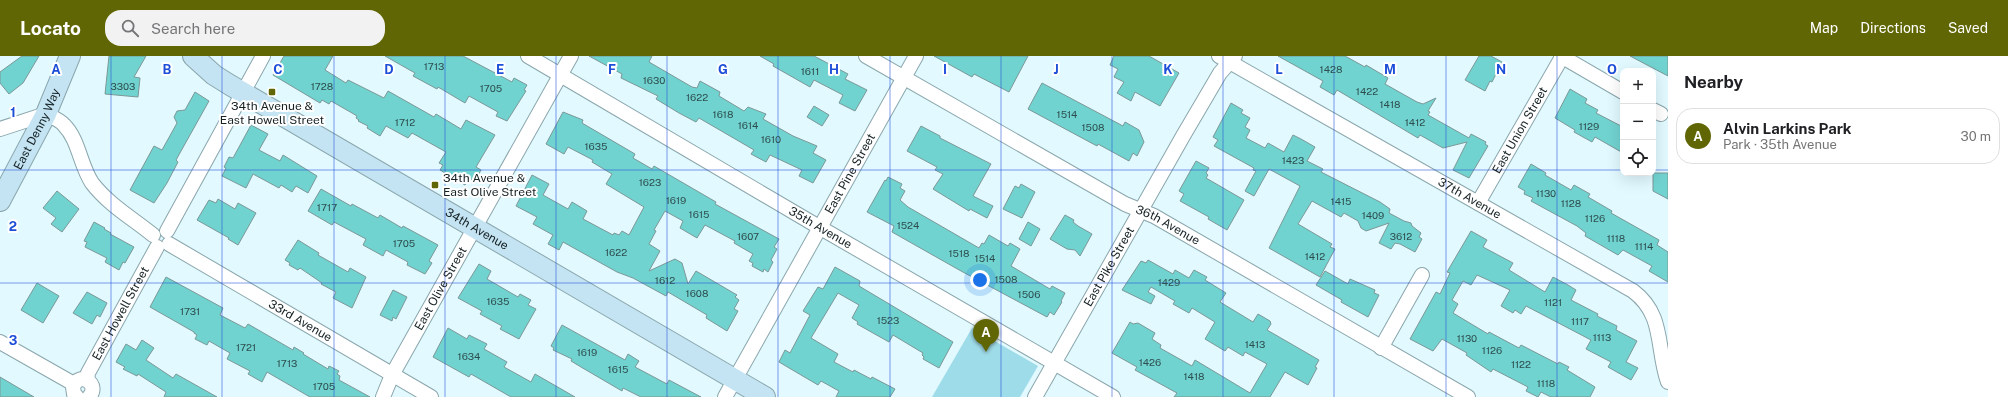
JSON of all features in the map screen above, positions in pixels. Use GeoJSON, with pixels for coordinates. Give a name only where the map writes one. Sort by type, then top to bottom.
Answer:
{"type":"FeatureCollection","features":[{"type":"Feature","properties":{"kind":"street","name":"East Denny Way"},"geometry":{"type":"LineString","coordinates":[[0,201],[46,114],[70,56]]}},
{"type":"Feature","properties":{"kind":"street","name":"34th Avenue"},"geometry":{"type":"LineString","coordinates":[[193,56],[214,75],[244,93],[765,397]]}},
{"type":"Feature","properties":{"kind":"street","name":"East Howell Street"},"geometry":{"type":"LineString","coordinates":[[85,392],[88,373],[161,239],[244,93],[263,56]]}},
{"type":"Feature","properties":{"kind":"street","name":"35th Avenue"},"geometry":{"type":"LineString","coordinates":[[528,56],[819,228],[1113,397]]}},
{"type":"Feature","properties":{"kind":"street","name":"East Olive Street"},"geometry":{"type":"LineString","coordinates":[[383,397],[392,375],[571,56]]}},
{"type":"Feature","properties":{"kind":"street","name":"36th Avenue"},"geometry":{"type":"LineString","coordinates":[[866,56],[1126,204],[1154,216],[1468,397]]}},
{"type":"Feature","properties":{"kind":"street","name":"East Pine Street"},"geometry":{"type":"LineString","coordinates":[[725,397],[916,56]]}},
{"type":"Feature","properties":{"kind":"street"},"geometry":{"type":"LineString","coordinates":[[1562,56],[1620,90]]}},
{"type":"Feature","properties":{"kind":"street","name":"East Union Street"},"geometry":{"type":"LineString","coordinates":[[1478,204],[1562,56]]}},
{"type":"Feature","properties":{"kind":"street","name":"37th Avenue"},"geometry":{"type":"LineString","coordinates":[[1228,58],[1478,204],[1633,291],[1644,300],[1652,310],[1657,326],[1663,368],[1668,382]]}},
{"type":"Feature","properties":{"kind":"street","name":"East Pike Street"},"geometry":{"type":"LineString","coordinates":[[1036,397],[1228,58]]}},
{"type":"Feature","properties":{"kind":"street"},"geometry":{"type":"LineString","coordinates":[[0,129],[46,114]]}},
{"type":"Feature","properties":{"kind":"street","name":"33rd Avenue"},"geometry":{"type":"LineString","coordinates":[[46,114],[64,124],[72,135],[80,159],[92,182],[126,216],[161,239],[430,397]]}},
{"type":"Feature","properties":{"kind":"street"},"geometry":{"type":"LineString","coordinates":[[1381,348],[1422,275]]}},
{"type":"Feature","properties":{"kind":"street"},"geometry":{"type":"LineString","coordinates":[[0,342],[85,392]]}},
{"type":"Feature","properties":{"kind":"shaded area"},"geometry":{"type":"Polygon","coordinates":[[[972,328],[1038,366],[1020,397],[932,397],[972,328]]]}},
{"type":"Feature","properties":{"kind":"building"},"geometry":{"type":"Polygon","coordinates":[[[22,56],[39,56],[23,83],[9,94],[0,83],[0,72],[22,56]]]}},
{"type":"Feature","properties":{"kind":"building"},"geometry":{"type":"Polygon","coordinates":[[[109,56],[146,56],[134,77],[140,78],[138,97],[105,94],[109,56]]]}},
{"type":"Feature","properties":{"kind":"building"},"geometry":{"type":"Polygon","coordinates":[[[284,56],[333,56],[325,70],[346,83],[348,80],[384,98],[388,91],[434,117],[436,114],[461,129],[466,120],[495,135],[476,167],[481,170],[475,181],[469,178],[465,185],[440,170],[443,165],[439,163],[446,152],[412,133],[408,138],[386,126],[380,136],[367,128],[368,126],[358,121],[359,120],[356,118],[357,116],[331,101],[329,104],[322,100],[320,103],[273,75],[284,56]]]}},
{"type":"Feature","properties":{"kind":"building"},"geometry":{"type":"Polygon","coordinates":[[[385,56],[463,56],[512,82],[514,78],[527,85],[524,90],[526,91],[507,121],[496,116],[498,112],[469,96],[465,103],[438,87],[437,89],[413,76],[415,73],[385,56]]]}},
{"type":"Feature","properties":{"kind":"building"},"geometry":{"type":"Polygon","coordinates":[[[589,56],[652,56],[649,62],[692,87],[697,88],[700,81],[720,92],[719,96],[744,111],[748,107],[766,114],[763,119],[793,136],[817,146],[813,153],[826,160],[813,183],[799,176],[802,170],[770,155],[766,162],[751,154],[754,150],[699,118],[696,122],[679,113],[656,99],[658,96],[621,78],[622,74],[589,56]]]}},
{"type":"Feature","properties":{"kind":"building"},"geometry":{"type":"Polygon","coordinates":[[[760,56],[814,56],[848,74],[845,79],[867,90],[855,111],[839,103],[843,95],[814,80],[810,87],[773,66],[774,64],[760,56]]]}},
{"type":"Feature","properties":{"kind":"building"},"geometry":{"type":"Polygon","coordinates":[[[934,56],[1028,56],[1009,92],[974,74],[972,77],[934,56]]]}},
{"type":"Feature","properties":{"kind":"building"},"geometry":{"type":"Polygon","coordinates":[[[1114,56],[1149,56],[1179,73],[1160,106],[1135,92],[1131,101],[1117,93],[1124,82],[1114,77],[1118,69],[1110,65],[1114,56]]]}},
{"type":"Feature","properties":{"kind":"building"},"geometry":{"type":"Polygon","coordinates":[[[1278,56],[1345,56],[1365,67],[1366,65],[1388,78],[1385,84],[1417,102],[1423,104],[1436,98],[1428,111],[1430,112],[1428,115],[1469,138],[1471,134],[1486,142],[1485,144],[1488,146],[1469,178],[1453,170],[1467,142],[1443,148],[1420,135],[1418,138],[1337,90],[1334,95],[1320,87],[1323,81],[1278,56]]]}},
{"type":"Feature","properties":{"kind":"building"},"geometry":{"type":"Polygon","coordinates":[[[1479,56],[1491,56],[1502,62],[1492,82],[1490,81],[1485,91],[1465,80],[1479,56]]]}},
{"type":"Feature","properties":{"kind":"building"},"geometry":{"type":"Polygon","coordinates":[[[1630,56],[1668,56],[1668,76],[1656,70],[1656,68],[1653,68],[1630,56]]]}},
{"type":"Feature","properties":{"kind":"building"},"geometry":{"type":"Polygon","coordinates":[[[1042,83],[1123,126],[1125,122],[1139,130],[1144,142],[1137,156],[1133,153],[1129,161],[1098,144],[1097,146],[1028,109],[1042,83]]]}},
{"type":"Feature","properties":{"kind":"building"},"geometry":{"type":"Polygon","coordinates":[[[1570,89],[1587,99],[1585,103],[1598,110],[1596,113],[1620,125],[1620,151],[1595,137],[1592,142],[1574,132],[1575,130],[1555,118],[1570,89]]]}},
{"type":"Feature","properties":{"kind":"building"},"geometry":{"type":"Polygon","coordinates":[[[195,92],[209,101],[176,160],[178,162],[167,183],[154,203],[130,190],[154,146],[162,150],[177,123],[174,117],[177,111],[185,110],[195,92]]]}},
{"type":"Feature","properties":{"kind":"building"},"geometry":{"type":"Polygon","coordinates":[[[1231,103],[1243,110],[1241,113],[1250,118],[1245,127],[1250,130],[1246,138],[1265,148],[1268,143],[1284,152],[1293,135],[1301,139],[1315,147],[1307,161],[1323,169],[1321,172],[1380,202],[1390,209],[1389,213],[1411,223],[1412,226],[1421,233],[1419,237],[1422,239],[1415,252],[1400,244],[1395,243],[1391,249],[1379,243],[1389,223],[1366,231],[1361,228],[1358,221],[1344,213],[1341,217],[1312,201],[1298,224],[1332,244],[1330,247],[1335,249],[1320,277],[1269,248],[1300,186],[1269,169],[1254,196],[1245,191],[1256,171],[1253,170],[1254,168],[1214,146],[1218,140],[1213,137],[1231,103]]]}},
{"type":"Feature","properties":{"kind":"building"},"geometry":{"type":"Polygon","coordinates":[[[814,106],[829,115],[822,126],[807,117],[814,106]]]}},
{"type":"Feature","properties":{"kind":"building"},"geometry":{"type":"Polygon","coordinates":[[[563,112],[583,120],[582,123],[635,154],[633,158],[652,169],[654,166],[716,202],[715,204],[779,239],[774,247],[777,249],[771,260],[773,262],[768,272],[764,269],[763,272],[752,266],[753,263],[749,261],[753,254],[734,243],[735,241],[705,225],[697,238],[680,228],[683,221],[665,211],[654,230],[656,231],[649,244],[660,251],[649,271],[675,259],[682,263],[688,284],[696,271],[737,295],[735,297],[739,300],[734,309],[738,311],[727,331],[706,318],[707,315],[668,292],[666,296],[633,278],[617,272],[563,242],[559,250],[548,244],[553,235],[533,224],[537,217],[516,206],[532,175],[549,184],[543,195],[568,209],[572,202],[587,211],[583,219],[613,235],[614,233],[619,235],[622,231],[629,235],[644,207],[606,184],[612,174],[592,162],[593,160],[568,147],[564,154],[546,144],[563,112]]]}},
{"type":"Feature","properties":{"kind":"building"},"geometry":{"type":"Polygon","coordinates":[[[251,125],[268,134],[259,150],[280,161],[283,155],[317,176],[308,193],[296,186],[292,192],[281,185],[279,188],[253,174],[246,188],[222,176],[226,168],[224,167],[229,157],[233,158],[251,125]]]}},
{"type":"Feature","properties":{"kind":"building"},"geometry":{"type":"Polygon","coordinates":[[[921,126],[940,136],[940,138],[991,164],[973,196],[993,206],[987,218],[970,209],[969,211],[933,189],[943,174],[935,170],[937,167],[907,151],[921,126]]]}},
{"type":"Feature","properties":{"kind":"building"},"geometry":{"type":"Polygon","coordinates":[[[1196,161],[1209,168],[1206,173],[1208,175],[1206,178],[1244,200],[1227,230],[1208,219],[1209,217],[1180,201],[1184,194],[1179,191],[1196,161]]]}},
{"type":"Feature","properties":{"kind":"building"},"geometry":{"type":"Polygon","coordinates":[[[1531,164],[1546,173],[1545,175],[1571,190],[1574,185],[1590,194],[1588,197],[1612,211],[1611,213],[1659,240],[1657,245],[1668,252],[1668,282],[1649,271],[1652,266],[1623,250],[1618,255],[1585,236],[1586,233],[1577,226],[1531,201],[1533,198],[1524,194],[1525,191],[1518,187],[1531,164]]]}},
{"type":"Feature","properties":{"kind":"building"},"geometry":{"type":"Polygon","coordinates":[[[1656,173],[1668,173],[1668,199],[1653,191],[1653,176],[1656,176],[1656,173]]]}},
{"type":"Feature","properties":{"kind":"building"},"geometry":{"type":"Polygon","coordinates":[[[888,177],[902,184],[900,188],[905,191],[900,200],[908,207],[979,248],[982,243],[984,244],[989,235],[1008,246],[1010,243],[1020,249],[1011,266],[1050,289],[1052,286],[1065,293],[1061,301],[1062,302],[1054,315],[1050,312],[1047,317],[961,271],[892,232],[894,226],[867,212],[888,177]]]}},
{"type":"Feature","properties":{"kind":"building"},"geometry":{"type":"Polygon","coordinates":[[[1021,184],[1035,192],[1022,218],[1003,209],[1015,186],[1019,188],[1021,184]]]}},
{"type":"Feature","properties":{"kind":"building"},"geometry":{"type":"Polygon","coordinates":[[[321,189],[351,206],[352,204],[378,218],[380,215],[402,228],[403,226],[438,245],[429,261],[432,263],[425,274],[407,265],[408,262],[386,250],[383,256],[363,245],[366,239],[334,222],[332,225],[308,211],[321,189]]]}},
{"type":"Feature","properties":{"kind":"building"},"geometry":{"type":"Polygon","coordinates":[[[57,191],[79,209],[62,232],[51,224],[56,218],[43,208],[57,191]]]}},
{"type":"Feature","properties":{"kind":"building"},"geometry":{"type":"Polygon","coordinates":[[[218,199],[235,209],[238,203],[256,213],[238,245],[228,239],[229,238],[197,220],[209,200],[216,203],[218,199]]]}},
{"type":"Feature","properties":{"kind":"building"},"geometry":{"type":"Polygon","coordinates":[[[1065,215],[1074,220],[1073,222],[1078,226],[1092,234],[1080,256],[1075,250],[1067,249],[1050,239],[1065,215]]]}},
{"type":"Feature","properties":{"kind":"building"},"geometry":{"type":"Polygon","coordinates":[[[94,222],[105,228],[104,229],[111,233],[110,234],[134,247],[125,263],[123,262],[119,270],[105,262],[107,258],[85,247],[87,242],[84,241],[94,222]]]}},
{"type":"Feature","properties":{"kind":"building"},"geometry":{"type":"Polygon","coordinates":[[[1028,222],[1040,229],[1031,246],[1019,239],[1028,222]]]}},
{"type":"Feature","properties":{"kind":"building"},"geometry":{"type":"Polygon","coordinates":[[[1471,231],[1487,240],[1483,247],[1513,263],[1509,270],[1545,292],[1553,277],[1568,285],[1576,290],[1571,300],[1598,314],[1597,316],[1617,326],[1616,330],[1637,341],[1626,362],[1638,368],[1631,380],[1608,367],[1611,362],[1586,349],[1591,340],[1526,306],[1521,314],[1515,310],[1513,313],[1501,306],[1510,290],[1477,275],[1471,285],[1463,281],[1452,300],[1458,304],[1453,313],[1488,334],[1489,332],[1519,348],[1521,345],[1558,364],[1559,362],[1569,367],[1567,370],[1595,387],[1590,397],[1551,397],[1541,392],[1538,397],[1526,391],[1528,387],[1493,369],[1491,372],[1466,355],[1467,353],[1442,339],[1433,351],[1410,339],[1436,292],[1440,294],[1450,273],[1447,272],[1471,231]]]}},
{"type":"Feature","properties":{"kind":"building"},"geometry":{"type":"Polygon","coordinates":[[[298,240],[319,253],[318,255],[348,272],[350,268],[366,277],[352,308],[333,298],[336,292],[321,284],[322,283],[300,268],[298,270],[289,265],[290,263],[285,260],[298,240]]]}},
{"type":"Feature","properties":{"kind":"building"},"geometry":{"type":"Polygon","coordinates":[[[1148,260],[1173,274],[1175,270],[1189,278],[1194,270],[1207,277],[1205,280],[1226,293],[1220,302],[1253,322],[1258,314],[1270,321],[1271,324],[1267,330],[1319,360],[1315,367],[1317,368],[1308,385],[1285,372],[1270,397],[1174,397],[1177,393],[1135,370],[1137,367],[1112,353],[1130,322],[1133,324],[1138,323],[1155,333],[1152,339],[1161,345],[1160,348],[1192,366],[1195,360],[1250,393],[1267,364],[1245,352],[1243,356],[1228,347],[1225,351],[1205,339],[1215,322],[1192,308],[1189,313],[1173,304],[1175,301],[1151,287],[1148,292],[1155,296],[1151,304],[1122,290],[1141,261],[1146,263],[1148,260]]]}},
{"type":"Feature","properties":{"kind":"building"},"geometry":{"type":"Polygon","coordinates":[[[479,264],[491,271],[487,279],[518,297],[520,294],[531,300],[528,305],[536,309],[519,339],[500,329],[502,326],[480,314],[482,311],[458,298],[479,264]]]}},
{"type":"Feature","properties":{"kind":"building"},"geometry":{"type":"Polygon","coordinates":[[[835,267],[860,281],[859,286],[953,342],[939,368],[923,359],[923,353],[893,335],[889,342],[857,324],[858,322],[852,318],[859,305],[838,293],[811,338],[838,354],[834,362],[853,372],[854,370],[871,379],[872,377],[895,389],[890,397],[836,397],[839,391],[821,381],[818,385],[779,362],[785,350],[790,353],[810,315],[803,311],[818,287],[823,289],[835,267]]]}},
{"type":"Feature","properties":{"kind":"building"},"geometry":{"type":"Polygon","coordinates":[[[1325,271],[1348,284],[1350,279],[1375,290],[1374,293],[1379,295],[1368,317],[1341,302],[1342,300],[1316,285],[1325,271]]]}},
{"type":"Feature","properties":{"kind":"building"},"geometry":{"type":"Polygon","coordinates":[[[166,277],[223,308],[220,315],[245,328],[248,324],[293,350],[294,347],[328,369],[329,366],[339,371],[337,374],[340,376],[339,380],[370,397],[310,397],[267,372],[262,382],[248,374],[250,371],[227,359],[230,353],[209,341],[207,345],[195,339],[197,335],[194,332],[150,307],[166,277]]]}},
{"type":"Feature","properties":{"kind":"building"},"geometry":{"type":"Polygon","coordinates":[[[37,283],[59,296],[43,323],[21,310],[37,283]]]}},
{"type":"Feature","properties":{"kind":"building"},"geometry":{"type":"Polygon","coordinates":[[[393,290],[407,297],[396,319],[393,317],[392,321],[380,315],[393,290]]]}},
{"type":"Feature","properties":{"kind":"building"},"geometry":{"type":"Polygon","coordinates":[[[87,292],[107,303],[100,317],[97,315],[92,324],[73,313],[87,292]]]}},
{"type":"Feature","properties":{"kind":"building"},"geometry":{"type":"Polygon","coordinates":[[[562,325],[625,360],[628,354],[639,361],[635,367],[667,384],[669,380],[701,397],[641,397],[623,388],[622,391],[571,361],[572,359],[553,350],[554,348],[551,346],[562,325]]]}},
{"type":"Feature","properties":{"kind":"building"},"geometry":{"type":"Polygon","coordinates":[[[448,328],[467,339],[469,335],[487,344],[484,349],[507,362],[504,367],[531,382],[535,374],[575,397],[511,397],[471,374],[469,377],[433,357],[448,328]]]}},
{"type":"Feature","properties":{"kind":"building"},"geometry":{"type":"Polygon","coordinates":[[[142,340],[154,348],[146,360],[173,378],[176,374],[217,397],[164,397],[166,392],[138,374],[137,376],[123,369],[125,367],[116,362],[126,344],[136,350],[142,340]]]}},
{"type":"Feature","properties":{"kind":"building"},"geometry":{"type":"Polygon","coordinates":[[[0,377],[34,397],[0,397],[0,377]]]}},
{"type":"Feature","properties":{"kind":"place","name":"34th Avenue & East Howell Street"},"geometry":{"type":"Point","coordinates":[272,92]}},
{"type":"Feature","properties":{"kind":"place","name":"34th Avenue & East Olive Street"},"geometry":{"type":"Point","coordinates":[435,185]}},
{"type":"Feature","properties":{"kind":"place","name":"Alvin Larkins Park"},"geometry":{"type":"Point","coordinates":[986,352]}}]}
